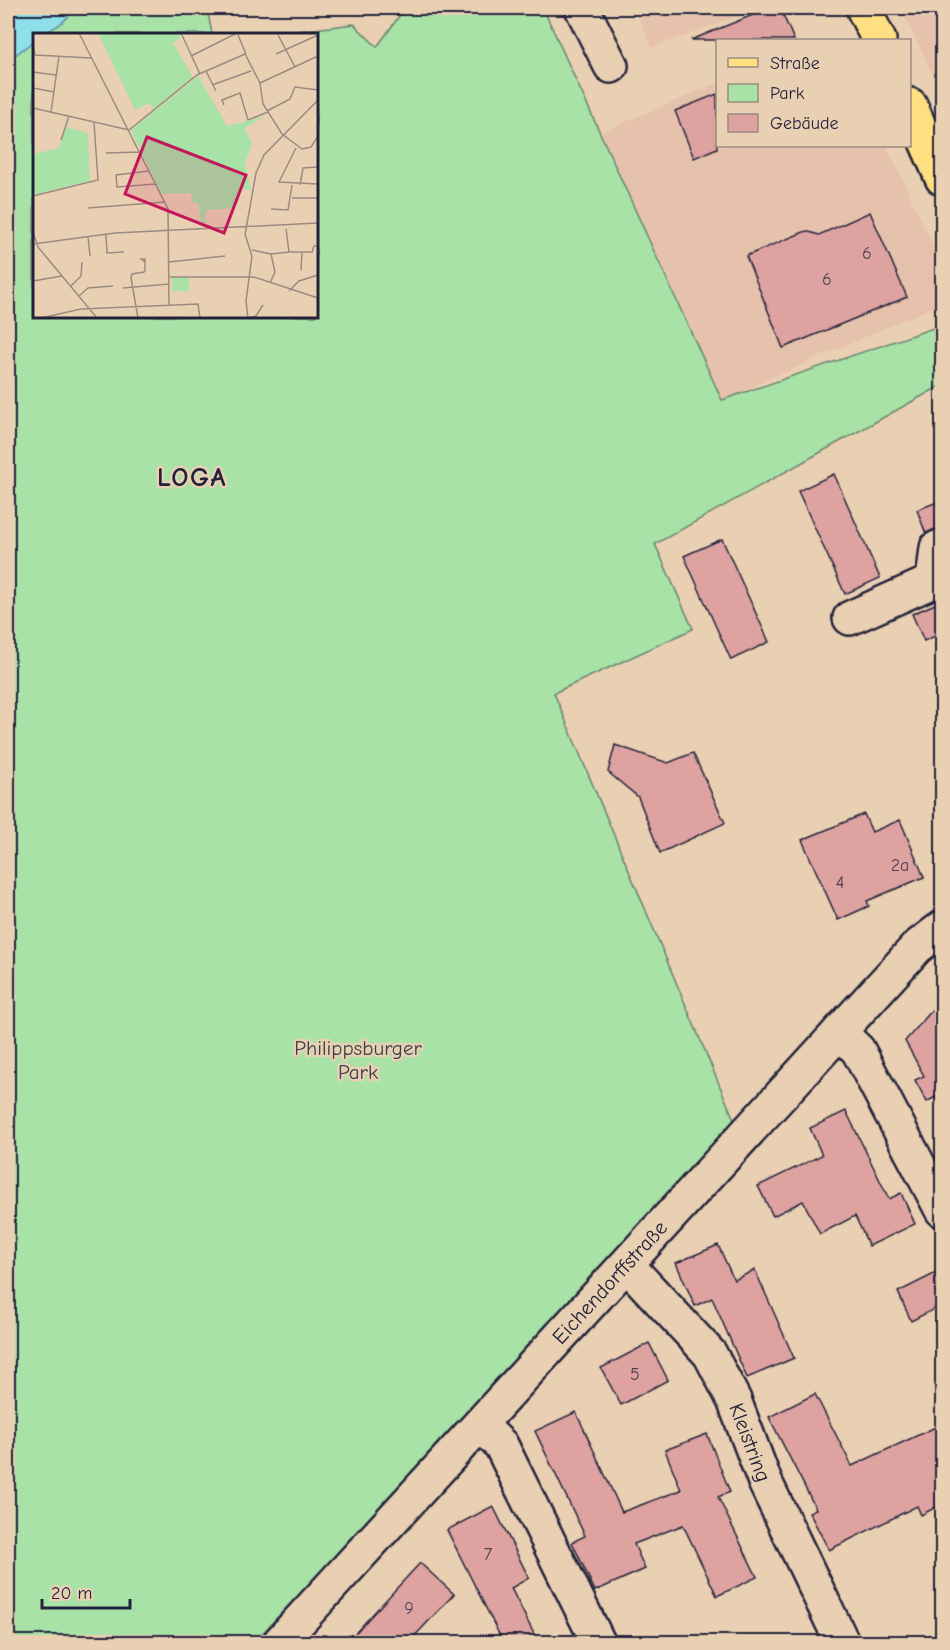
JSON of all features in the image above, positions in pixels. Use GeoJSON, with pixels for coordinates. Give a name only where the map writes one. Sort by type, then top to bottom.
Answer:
{"type":"FeatureCollection","features":[{"type":"Feature","properties":{"kind":"main road"},"geometry":{"type":"LineString","coordinates":[[863,8],[878,39]]}},
{"type":"Feature","properties":{"kind":"main road"},"geometry":{"type":"LineString","coordinates":[[911,109],[942,178]]}},
{"type":"Feature","properties":{"kind":"street"},"geometry":{"type":"LineString","coordinates":[[582,8],[611,66]]}},
{"type":"Feature","properties":{"kind":"street"},"geometry":{"type":"LineString","coordinates":[[850,618],[933,581],[937,548],[942,546]]}},
{"type":"Feature","properties":{"kind":"street","name":"Eichendorffstraße"},"geometry":{"type":"LineString","coordinates":[[280,1642],[917,947],[942,928]]}},
{"type":"Feature","properties":{"kind":"street"},"geometry":{"type":"LineString","coordinates":[[839,1032],[858,1050],[942,1210]]}},
{"type":"Feature","properties":{"kind":"street","name":"Kleistring"},"geometry":{"type":"LineString","coordinates":[[627,1265],[710,1354],[734,1400],[765,1482],[842,1642]]}},
{"type":"Feature","properties":{"kind":"street"},"geometry":{"type":"LineString","coordinates":[[480,1425],[501,1445],[598,1642]]}},
{"type":"Feature","properties":{"kind":"shaded area"},"geometry":{"type":"Polygon","coordinates":[[[635,8],[760,8],[652,48],[635,8]]]}},
{"type":"Feature","properties":{"kind":"shaded area"},"geometry":{"type":"Polygon","coordinates":[[[901,8],[942,8],[942,94],[901,8]]]}},
{"type":"Feature","properties":{"kind":"shaded area"},"geometry":{"type":"Polygon","coordinates":[[[716,83],[716,147],[887,147],[942,265],[942,303],[723,400],[601,132],[716,83]]]}},
{"type":"Feature","properties":{"kind":"green space"},"geometry":{"type":"Polygon","coordinates":[[[73,8],[207,8],[212,33],[45,33],[66,19],[73,8]]]}},
{"type":"Feature","properties":{"kind":"green space","name":"Philippsburger Park"},"geometry":{"type":"Polygon","coordinates":[[[448,8],[543,8],[722,400],[942,325],[942,385],[655,544],[693,629],[554,693],[738,1129],[254,1642],[8,1642],[8,60],[33,42],[33,318],[318,318],[318,33],[282,33],[354,24],[377,47],[400,15],[448,8]]]}},
{"type":"Feature","properties":{"kind":"water"},"geometry":{"type":"Polygon","coordinates":[[[17,8],[73,8],[62,22],[52,29],[33,33],[33,42],[8,60],[8,17],[17,8]]]}},
{"type":"Feature","properties":{"kind":"building"},"geometry":{"type":"Polygon","coordinates":[[[770,8],[780,8],[794,39],[716,39],[691,40],[770,8]]]}},
{"type":"Feature","properties":{"kind":"building"},"geometry":{"type":"Polygon","coordinates":[[[716,94],[717,148],[694,158],[675,111],[716,94]]]}},
{"type":"Feature","properties":{"kind":"building"},"geometry":{"type":"Polygon","coordinates":[[[870,212],[907,297],[783,348],[746,256],[806,231],[819,235],[870,212]]]}},
{"type":"Feature","properties":{"kind":"building"},"geometry":{"type":"Polygon","coordinates":[[[834,474],[880,578],[845,594],[798,491],[834,474]]]}},
{"type":"Feature","properties":{"kind":"building"},"geometry":{"type":"Polygon","coordinates":[[[942,500],[942,528],[926,534],[917,510],[942,500]]]}},
{"type":"Feature","properties":{"kind":"building"},"geometry":{"type":"Polygon","coordinates":[[[722,539],[769,642],[731,660],[684,556],[722,539]]]}},
{"type":"Feature","properties":{"kind":"building"},"geometry":{"type":"Polygon","coordinates":[[[942,601],[942,633],[924,641],[912,614],[942,601]]]}},
{"type":"Feature","properties":{"kind":"building"},"geometry":{"type":"Polygon","coordinates":[[[615,745],[668,763],[693,753],[725,823],[660,853],[638,797],[608,772],[615,745]]]}},
{"type":"Feature","properties":{"kind":"building"},"geometry":{"type":"Polygon","coordinates":[[[864,814],[872,832],[900,820],[924,877],[867,901],[869,906],[838,920],[802,840],[864,814]]]}},
{"type":"Feature","properties":{"kind":"building"},"geometry":{"type":"Polygon","coordinates":[[[942,999],[942,1113],[935,1097],[927,1102],[915,1080],[924,1076],[905,1041],[942,999]]]}},
{"type":"Feature","properties":{"kind":"building"},"geometry":{"type":"Polygon","coordinates":[[[846,1111],[889,1199],[901,1193],[915,1224],[869,1246],[855,1216],[820,1234],[803,1201],[773,1216],[758,1186],[822,1155],[810,1128],[846,1111]]]}},
{"type":"Feature","properties":{"kind":"building"},"geometry":{"type":"Polygon","coordinates":[[[718,1245],[734,1280],[755,1270],[794,1358],[747,1378],[712,1298],[695,1306],[676,1263],[718,1245]]]}},
{"type":"Feature","properties":{"kind":"building"},"geometry":{"type":"Polygon","coordinates":[[[942,1270],[942,1305],[911,1321],[898,1292],[942,1270]]]}},
{"type":"Feature","properties":{"kind":"building"},"geometry":{"type":"Polygon","coordinates":[[[649,1343],[668,1380],[621,1405],[601,1368],[649,1343]]]}},
{"type":"Feature","properties":{"kind":"building"},"geometry":{"type":"Polygon","coordinates":[[[815,1394],[852,1466],[942,1424],[942,1504],[921,1515],[917,1506],[829,1550],[809,1512],[816,1509],[769,1417],[815,1394]]]}},
{"type":"Feature","properties":{"kind":"building"},"geometry":{"type":"Polygon","coordinates":[[[576,1412],[622,1512],[681,1490],[665,1450],[707,1434],[730,1492],[718,1497],[757,1577],[717,1596],[683,1525],[634,1544],[645,1569],[595,1591],[572,1542],[585,1536],[535,1431],[576,1412]]]}},
{"type":"Feature","properties":{"kind":"building"},"geometry":{"type":"Polygon","coordinates":[[[493,1506],[529,1578],[511,1588],[538,1642],[503,1642],[447,1530],[493,1506]]]}},
{"type":"Feature","properties":{"kind":"building"},"geometry":{"type":"Polygon","coordinates":[[[420,1563],[454,1594],[409,1642],[347,1642],[420,1563]]]}},
{"type":"Feature","properties":{"kind":"district","name":"LOGA"},"geometry":{"type":"Point","coordinates":[192,477]}}]}
